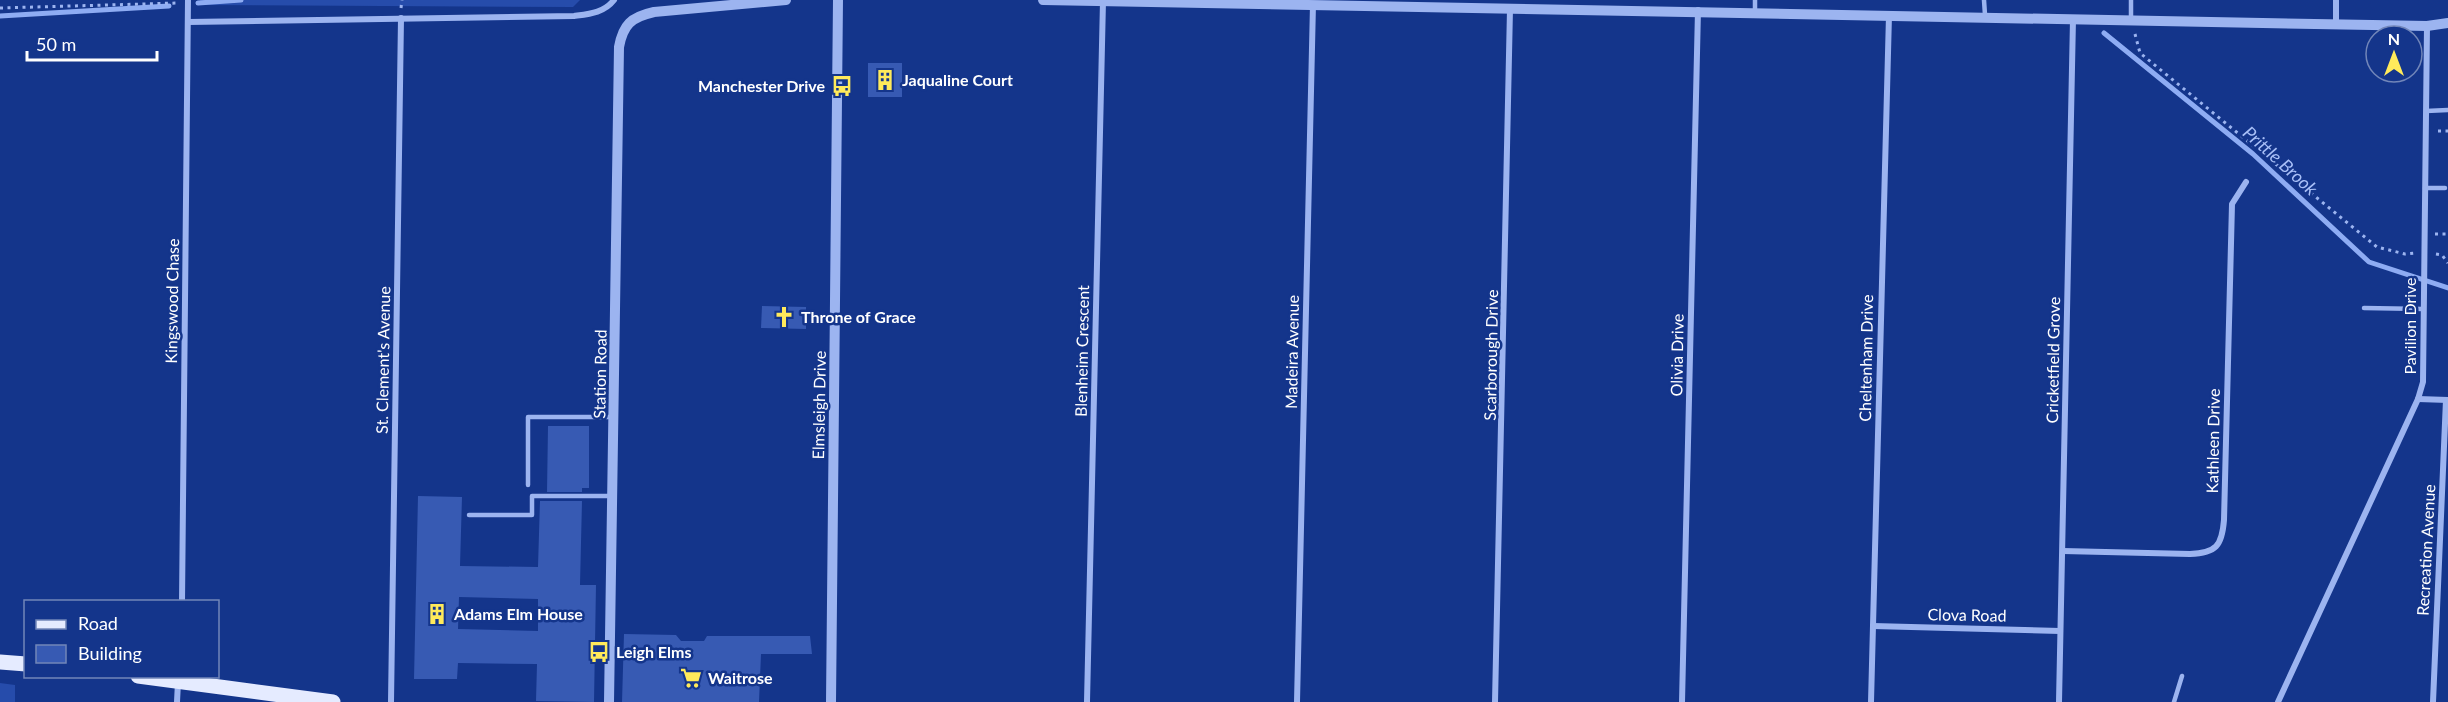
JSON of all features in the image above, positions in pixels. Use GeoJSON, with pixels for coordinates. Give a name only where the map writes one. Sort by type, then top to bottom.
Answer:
{"type":"FeatureCollection","features":[{"type":"Feature","properties":{"kind":"main road"},"geometry":{"type":"LineString","coordinates":[[0,662],[24,664]]}},
{"type":"Feature","properties":{"kind":"main road"},"geometry":{"type":"LineString","coordinates":[[159,678],[333,702]]}},
{"type":"Feature","properties":{"kind":"street"},"geometry":{"type":"LineString","coordinates":[[188,22],[574,16],[591,14],[608,7],[614,0]]}},
{"type":"Feature","properties":{"kind":"street","name":"Station Road"},"geometry":{"type":"LineString","coordinates":[[609,702],[614,495],[619,47],[622,32],[628,22],[639,15],[786,0]]}},
{"type":"Feature","properties":{"kind":"street","name":"Elmsleigh Drive"},"geometry":{"type":"LineString","coordinates":[[831,702],[838,0]]}},
{"type":"Feature","properties":{"kind":"street"},"geometry":{"type":"LineString","coordinates":[[1043,0],[1313,2],[1510,9],[1549,4],[1698,9],[1755,6],[1889,15],[2131,21],[2427,26],[2448,23]]}},
{"type":"Feature","properties":{"kind":"street","name":"Blenheim Crescent"},"geometry":{"type":"LineString","coordinates":[[1088,702],[1103,0]]}},
{"type":"Feature","properties":{"kind":"street"},"geometry":{"type":"LineString","coordinates":[[2336,0],[2336,24]]}},
{"type":"Feature","properties":{"kind":"street","name":"Kingswood Chase"},"geometry":{"type":"LineString","coordinates":[[182,600],[188,2]]}},
{"type":"Feature","properties":{"kind":"street","name":"Madeira Avenue"},"geometry":{"type":"LineString","coordinates":[[1297,702],[1313,2]]}},
{"type":"Feature","properties":{"kind":"street","name":"Scarborough Drive"},"geometry":{"type":"LineString","coordinates":[[1495,702],[1510,9]]}},
{"type":"Feature","properties":{"kind":"street","name":"Olivia Drive"},"geometry":{"type":"LineString","coordinates":[[1682,702],[1698,9]]}},
{"type":"Feature","properties":{"kind":"street","name":"Cheltenham Drive"},"geometry":{"type":"LineString","coordinates":[[1871,702],[1889,15]]}},
{"type":"Feature","properties":{"kind":"street","name":"St. Clement's Avenue"},"geometry":{"type":"LineString","coordinates":[[392,702],[401,18]]}},
{"type":"Feature","properties":{"kind":"street","name":"Cricketfield Grove"},"geometry":{"type":"LineString","coordinates":[[2059,702],[2073,19]]}},
{"type":"Feature","properties":{"kind":"street","name":"Pavilion Drive"},"geometry":{"type":"LineString","coordinates":[[2278,702],[2418,399],[2423,382],[2427,26]]}},
{"type":"Feature","properties":{"kind":"street","name":"Kathleen Drive"},"geometry":{"type":"LineString","coordinates":[[2063,551],[2190,554],[2207,553],[2216,548],[2223,532],[2224,520],[2232,204],[2246,182]]}},
{"type":"Feature","properties":{"kind":"street"},"geometry":{"type":"LineString","coordinates":[[2418,399],[2447,399]]}},
{"type":"Feature","properties":{"kind":"street","name":"Recreation Avenue"},"geometry":{"type":"LineString","coordinates":[[2433,702],[2447,399]]}},
{"type":"Feature","properties":{"kind":"street","name":"Clova Road"},"geometry":{"type":"LineString","coordinates":[[1873,626],[2060,630]]}},
{"type":"Feature","properties":{"kind":"street"},"geometry":{"type":"LineString","coordinates":[[177,702],[180,680]]}},
{"type":"Feature","properties":{"kind":"lane"},"geometry":{"type":"LineString","coordinates":[[1984,0],[1985,17]]}},
{"type":"Feature","properties":{"kind":"lane"},"geometry":{"type":"LineString","coordinates":[[2131,0],[2131,21]]}},
{"type":"Feature","properties":{"kind":"lane"},"geometry":{"type":"LineString","coordinates":[[2426,111],[2448,110]]}},
{"type":"Feature","properties":{"kind":"lane"},"geometry":{"type":"LineString","coordinates":[[2425,188],[2445,188]]}},
{"type":"Feature","properties":{"kind":"lane"},"geometry":{"type":"LineString","coordinates":[[2364,308],[2423,309]]}},
{"type":"Feature","properties":{"kind":"lane"},"geometry":{"type":"LineString","coordinates":[[528,485],[528,417],[615,417]]}},
{"type":"Feature","properties":{"kind":"lane"},"geometry":{"type":"LineString","coordinates":[[469,515],[532,515],[532,496],[614,495]]}},
{"type":"Feature","properties":{"kind":"lane"},"geometry":{"type":"LineString","coordinates":[[2174,702],[2182,676]]}},
{"type":"Feature","properties":{"kind":"path"},"geometry":{"type":"LineString","coordinates":[[401,5],[402,0]]}},
{"type":"Feature","properties":{"kind":"path"},"geometry":{"type":"LineString","coordinates":[[0,8],[188,2]]}},
{"type":"Feature","properties":{"kind":"path"},"geometry":{"type":"LineString","coordinates":[[2115,20],[2115,33],[2134,33],[2140,53],[2377,247],[2405,254],[2424,253]]}},
{"type":"Feature","properties":{"kind":"shaded area"},"geometry":{"type":"Polygon","coordinates":[[[200,0],[580,0],[573,7],[200,5],[200,0]]]}},
{"type":"Feature","properties":{"kind":"shaded area"},"geometry":{"type":"Polygon","coordinates":[[[0,683],[15,685],[15,702],[0,702],[0,683]]]}},
{"type":"Feature","properties":{"kind":"building","name":"Jaqualine Court"},"geometry":{"type":"Polygon","coordinates":[[[868,63],[902,63],[902,97],[868,97],[868,63]]]}},
{"type":"Feature","properties":{"kind":"building","name":"Throne of Grace"},"geometry":{"type":"Polygon","coordinates":[[[762,306],[806,307],[806,329],[761,328],[762,306]]]}},
{"type":"Feature","properties":{"kind":"building"},"geometry":{"type":"Polygon","coordinates":[[[548,426],[589,426],[589,488],[582,488],[582,492],[547,492],[548,426]]]}},
{"type":"Feature","properties":{"kind":"building","name":"Adams Elm House"},"geometry":{"type":"Polygon","coordinates":[[[418,496],[462,497],[460,566],[538,567],[540,501],[582,501],[580,585],[596,585],[594,702],[536,701],[537,664],[458,663],[457,679],[414,679],[418,496]],[[459,597],[458,629],[538,631],[538,599],[459,597]]]}},
{"type":"Feature","properties":{"kind":"building","name":"Waitrose"},"geometry":{"type":"Polygon","coordinates":[[[624,634],[676,635],[681,641],[704,641],[707,636],[810,636],[812,654],[761,654],[759,702],[622,702],[624,634]]]}},
{"type":"Feature","properties":{"kind":"waterway","name":"Prittle Brook"},"geometry":{"type":"LineString","coordinates":[[198,3],[241,0]]}},
{"type":"Feature","properties":{"kind":"waterway","name":"Prittle Brook"},"geometry":{"type":"LineString","coordinates":[[0,16],[169,6]]}},
{"type":"Feature","properties":{"kind":"waterway","name":"Prittle Brook"},"geometry":{"type":"LineString","coordinates":[[2104,33],[2253,154],[2369,262],[2448,288]]}},
{"type":"Feature","properties":{"kind":"place","name":"Jaqualine Court"},"geometry":{"type":"Point","coordinates":[885,80]}},
{"type":"Feature","properties":{"kind":"place","name":"Manchester Drive"},"geometry":{"type":"Point","coordinates":[842,86]}},
{"type":"Feature","properties":{"kind":"place","name":"Throne of Grace"},"geometry":{"type":"Point","coordinates":[784,317]}},
{"type":"Feature","properties":{"kind":"place","name":"Adams Elm House"},"geometry":{"type":"Point","coordinates":[437,614]}},
{"type":"Feature","properties":{"kind":"place","name":"Leigh Elms"},"geometry":{"type":"Point","coordinates":[599,652]}},
{"type":"Feature","properties":{"kind":"place","name":"Waitrose"},"geometry":{"type":"Point","coordinates":[691,678]}}]}
